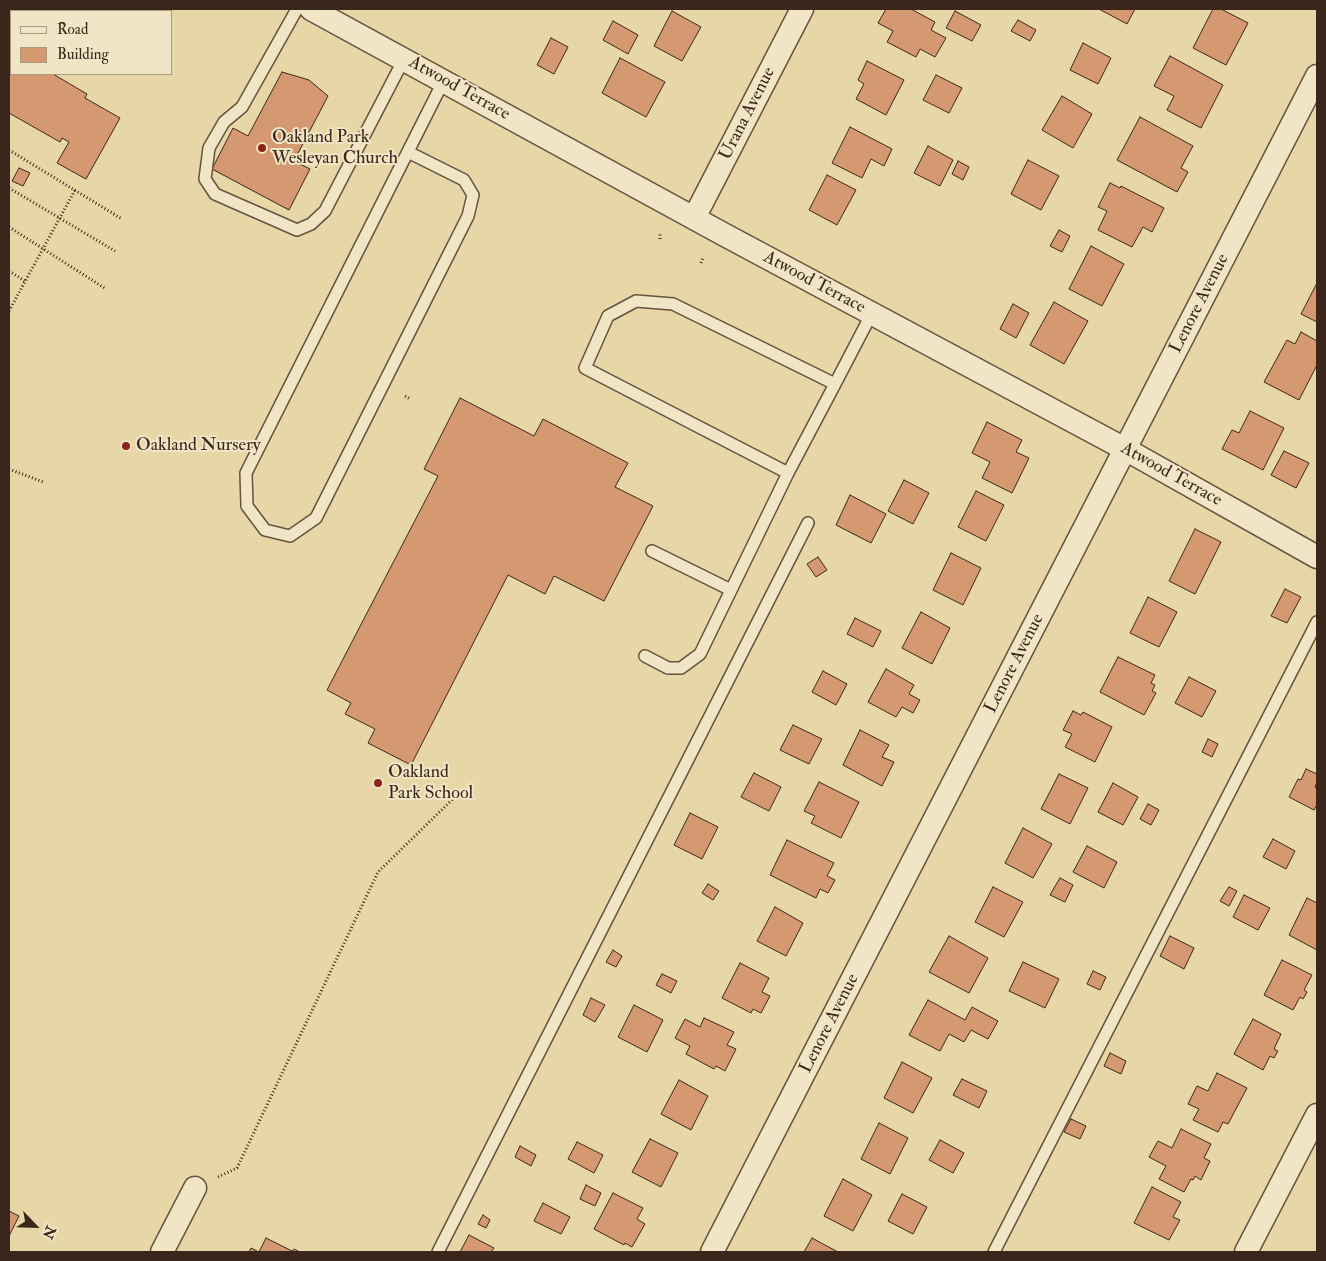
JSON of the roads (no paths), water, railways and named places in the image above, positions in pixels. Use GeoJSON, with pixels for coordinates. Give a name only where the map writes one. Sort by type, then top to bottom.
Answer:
{"type":"FeatureCollection","features":[{"type":"Feature","properties":{"kind":"street","name":"Atwood Terrace"},"geometry":{"type":"LineString","coordinates":[[311,9],[694,218],[1125,449],[1317,557]]}},
{"type":"Feature","properties":{"kind":"street","name":"Urana Avenue"},"geometry":{"type":"LineString","coordinates":[[694,218],[802,9]]}},
{"type":"Feature","properties":{"kind":"street","name":"Lenore Avenue"},"geometry":{"type":"LineString","coordinates":[[712,1252],[1317,76]]}},
{"type":"Feature","properties":{"kind":"street"},"geometry":{"type":"LineString","coordinates":[[1246,1252],[1317,1114]]}},
{"type":"Feature","properties":{"kind":"street"},"geometry":{"type":"LineString","coordinates":[[162,1252],[195,1188]]}},
{"type":"Feature","properties":{"kind":"lane"},"geometry":{"type":"LineString","coordinates":[[297,9],[242,107],[224,122],[209,148],[205,179],[216,194],[297,230],[311,224],[325,211],[404,59]]}},
{"type":"Feature","properties":{"kind":"lane"},"geometry":{"type":"LineString","coordinates":[[408,152],[464,180],[473,195],[468,216],[316,518],[290,536],[265,530],[247,506],[246,473],[443,82]]}},
{"type":"Feature","properties":{"kind":"lane"},"geometry":{"type":"LineString","coordinates":[[788,473],[585,368],[608,316],[636,301],[673,304],[835,384]]}},
{"type":"Feature","properties":{"kind":"lane"},"geometry":{"type":"LineString","coordinates":[[646,656],[668,668],[681,668],[700,654],[788,473],[872,314]]}},
{"type":"Feature","properties":{"kind":"lane"},"geometry":{"type":"LineString","coordinates":[[438,1252],[808,523]]}},
{"type":"Feature","properties":{"kind":"lane"},"geometry":{"type":"LineString","coordinates":[[652,551],[731,590]]}},
{"type":"Feature","properties":{"kind":"lane"},"geometry":{"type":"LineString","coordinates":[[994,1252],[1317,622]]}},
{"type":"Feature","properties":{"kind":"place","name":"Oakland Park Wesleyan Church"},"geometry":{"type":"Point","coordinates":[262,148]}},
{"type":"Feature","properties":{"kind":"place","name":"Oakland Nursery"},"geometry":{"type":"Point","coordinates":[126,446]}},
{"type":"Feature","properties":{"kind":"place","name":"Oakland Park School"},"geometry":{"type":"Point","coordinates":[378,783]}}]}
